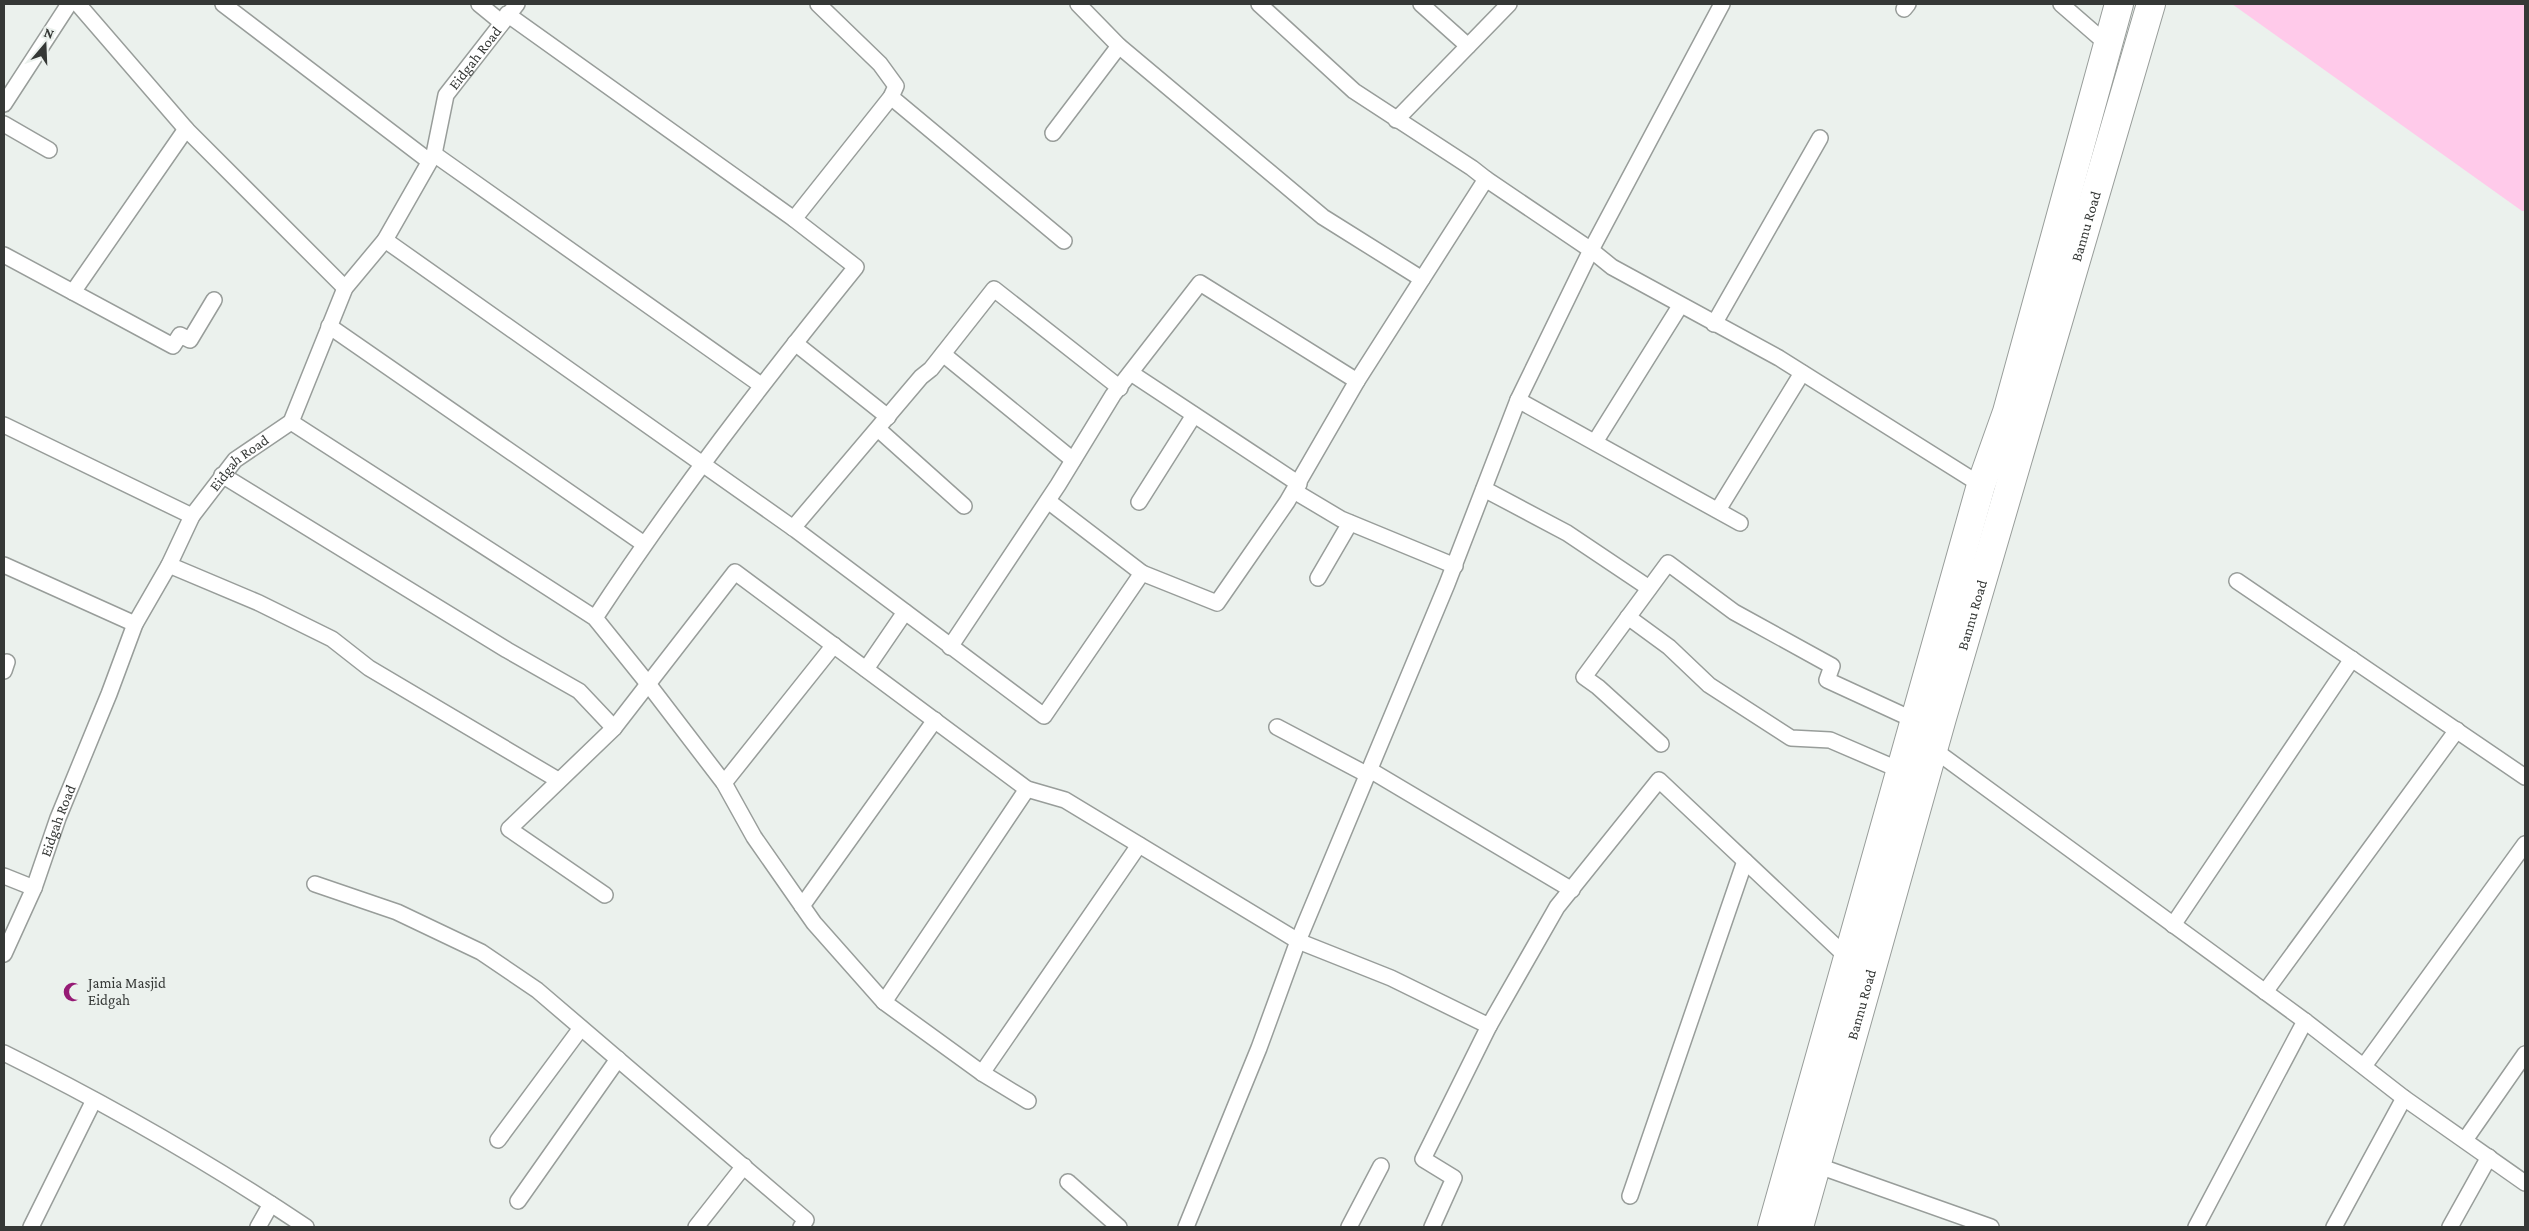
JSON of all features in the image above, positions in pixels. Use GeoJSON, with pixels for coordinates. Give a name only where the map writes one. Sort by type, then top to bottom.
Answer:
{"type":"FeatureCollection","features":[{"type":"Feature","properties":{"kind":"highway","name":"Bannu Road"},"geometry":{"type":"LineString","coordinates":[[1772,1227],[1981,485],[2007,412],[2119,4]]}},
{"type":"Feature","properties":{"kind":"highway","name":"Bannu Road"},"geometry":{"type":"LineString","coordinates":[[1798,1227],[1934,749],[2151,4]]}},
{"type":"Feature","properties":{"kind":"street"},"geometry":{"type":"LineString","coordinates":[[4,104],[69,4]]}},
{"type":"Feature","properties":{"kind":"street"},"geometry":{"type":"LineString","coordinates":[[78,4],[186,130],[345,288]]}},
{"type":"Feature","properties":{"kind":"street"},"geometry":{"type":"LineString","coordinates":[[223,4],[431,158],[761,385]]}},
{"type":"Feature","properties":{"kind":"street"},"geometry":{"type":"LineString","coordinates":[[479,4],[508,13],[794,219],[856,267],[761,385],[644,544],[595,618]]}},
{"type":"Feature","properties":{"kind":"street"},"geometry":{"type":"LineString","coordinates":[[794,219],[891,97],[896,86],[880,64],[818,4]]}},
{"type":"Feature","properties":{"kind":"street"},"geometry":{"type":"LineString","coordinates":[[1078,4],[1119,46],[1323,217],[1422,278]]}},
{"type":"Feature","properties":{"kind":"street"},"geometry":{"type":"LineString","coordinates":[[1259,4],[1354,91],[1472,168],[1486,180],[1591,250],[1612,267],[1802,373],[1981,485]]}},
{"type":"Feature","properties":{"kind":"street"},"geometry":{"type":"LineString","coordinates":[[1422,4],[1468,46]]}},
{"type":"Feature","properties":{"kind":"street"},"geometry":{"type":"LineString","coordinates":[[1396,120],[1509,4]]}},
{"type":"Feature","properties":{"kind":"street"},"geometry":{"type":"LineString","coordinates":[[1186,1227],[1259,1048],[1298,940],[1454,566],[1518,400],[1591,250],[1722,4]]}},
{"type":"Feature","properties":{"kind":"street"},"geometry":{"type":"LineString","coordinates":[[2061,4],[2107,44]]}},
{"type":"Feature","properties":{"kind":"street","name":"Eidgah Road"},"geometry":{"type":"LineString","coordinates":[[4,954],[34,888],[58,818],[109,694],[135,624],[169,565],[192,516],[235,460],[291,422],[345,288],[385,240],[431,158],[446,95],[508,13]]}},
{"type":"Feature","properties":{"kind":"street"},"geometry":{"type":"LineString","coordinates":[[1053,132],[1119,46]]}},
{"type":"Feature","properties":{"kind":"street"},"geometry":{"type":"LineString","coordinates":[[891,97],[1064,241]]}},
{"type":"Feature","properties":{"kind":"street"},"geometry":{"type":"LineString","coordinates":[[4,124],[50,150]]}},
{"type":"Feature","properties":{"kind":"street"},"geometry":{"type":"LineString","coordinates":[[74,292],[186,130]]}},
{"type":"Feature","properties":{"kind":"street"},"geometry":{"type":"LineString","coordinates":[[1714,324],[1820,138]]}},
{"type":"Feature","properties":{"kind":"street"},"geometry":{"type":"LineString","coordinates":[[1048,501],[1142,573],[1217,603],[1296,488],[1357,380],[1486,180]]}},
{"type":"Feature","properties":{"kind":"street"},"geometry":{"type":"LineString","coordinates":[[385,240],[793,528],[1044,716],[1142,573]]}},
{"type":"Feature","properties":{"kind":"street"},"geometry":{"type":"LineString","coordinates":[[4,255],[173,346],[180,335],[190,340],[214,300]]}},
{"type":"Feature","properties":{"kind":"street"},"geometry":{"type":"LineString","coordinates":[[950,647],[1048,501],[1106,406],[1200,283],[1357,380]]}},
{"type":"Feature","properties":{"kind":"street"},"geometry":{"type":"LineString","coordinates":[[793,528],[943,354],[994,288],[1120,388]]}},
{"type":"Feature","properties":{"kind":"street"},"geometry":{"type":"LineString","coordinates":[[1595,442],[1680,306]]}},
{"type":"Feature","properties":{"kind":"street"},"geometry":{"type":"LineString","coordinates":[[329,326],[644,544]]}},
{"type":"Feature","properties":{"kind":"street"},"geometry":{"type":"LineString","coordinates":[[795,343],[883,423],[964,506]]}},
{"type":"Feature","properties":{"kind":"street"},"geometry":{"type":"LineString","coordinates":[[943,354],[1073,460]]}},
{"type":"Feature","properties":{"kind":"street"},"geometry":{"type":"LineString","coordinates":[[1131,373],[1194,415],[1296,488],[1350,523],[1454,566]]}},
{"type":"Feature","properties":{"kind":"street"},"geometry":{"type":"LineString","coordinates":[[1718,510],[1802,373]]}},
{"type":"Feature","properties":{"kind":"street"},"geometry":{"type":"LineString","coordinates":[[1518,400],[1740,523]]}},
{"type":"Feature","properties":{"kind":"street"},"geometry":{"type":"LineString","coordinates":[[1139,502],[1194,415]]}},
{"type":"Feature","properties":{"kind":"street"},"geometry":{"type":"LineString","coordinates":[[291,422],[595,618],[649,684],[724,784],[754,837],[820,930],[884,1002],[982,1073],[1028,1101]]}},
{"type":"Feature","properties":{"kind":"street"},"geometry":{"type":"LineString","coordinates":[[4,425],[192,516]]}},
{"type":"Feature","properties":{"kind":"street"},"geometry":{"type":"LineString","coordinates":[[222,475],[507,650],[579,691],[614,728]]}},
{"type":"Feature","properties":{"kind":"street"},"geometry":{"type":"LineString","coordinates":[[1484,488],[1567,533],[1649,588]]}},
{"type":"Feature","properties":{"kind":"street"},"geometry":{"type":"LineString","coordinates":[[1318,578],[1350,523]]}},
{"type":"Feature","properties":{"kind":"street"},"geometry":{"type":"LineString","coordinates":[[1661,744],[1598,687],[1584,677],[1668,563],[1734,612],[1832,666],[1827,680],[1916,721]]}},
{"type":"Feature","properties":{"kind":"street"},"geometry":{"type":"LineString","coordinates":[[169,565],[259,603],[332,639],[369,668],[558,780]]}},
{"type":"Feature","properties":{"kind":"street"},"geometry":{"type":"LineString","coordinates":[[4,566],[135,624]]}},
{"type":"Feature","properties":{"kind":"street"},"geometry":{"type":"LineString","coordinates":[[605,895],[509,829],[614,728],[735,572],[1027,789],[1065,800],[1298,940],[1390,978],[1489,1026]]}},
{"type":"Feature","properties":{"kind":"street"},"geometry":{"type":"LineString","coordinates":[[2237,581],[2525,777]]}},
{"type":"Feature","properties":{"kind":"street"},"geometry":{"type":"LineString","coordinates":[[866,669],[904,612]]}},
{"type":"Feature","properties":{"kind":"street"},"geometry":{"type":"LineString","coordinates":[[1628,617],[1669,648],[1709,684],[1791,738],[1830,740],[1902,771]]}},
{"type":"Feature","properties":{"kind":"street"},"geometry":{"type":"LineString","coordinates":[[724,784],[834,645]]}},
{"type":"Feature","properties":{"kind":"street"},"geometry":{"type":"LineString","coordinates":[[2173,925],[2352,659]]}},
{"type":"Feature","properties":{"kind":"street"},"geometry":{"type":"LineString","coordinates":[[802,906],[935,720]]}},
{"type":"Feature","properties":{"kind":"street"},"geometry":{"type":"LineString","coordinates":[[1276,727],[1369,772],[1572,890]]}},
{"type":"Feature","properties":{"kind":"street"},"geometry":{"type":"LineString","coordinates":[[2265,992],[2457,730]]}},
{"type":"Feature","properties":{"kind":"street"},"geometry":{"type":"LineString","coordinates":[[1934,749],[2305,1021],[2404,1098],[2525,1183]]}},
{"type":"Feature","properties":{"kind":"street"},"geometry":{"type":"LineString","coordinates":[[1432,1227],[1454,1178],[1423,1159],[1489,1026],[1557,907],[1659,780],[1848,958]]}},
{"type":"Feature","properties":{"kind":"street"},"geometry":{"type":"LineString","coordinates":[[884,1002],[1027,789]]}},
{"type":"Feature","properties":{"kind":"street"},"geometry":{"type":"LineString","coordinates":[[2364,1066],[2525,844]]}},
{"type":"Feature","properties":{"kind":"street"},"geometry":{"type":"LineString","coordinates":[[982,1073],[1139,845]]}},
{"type":"Feature","properties":{"kind":"street"},"geometry":{"type":"LineString","coordinates":[[1630,1196],[1745,861]]}},
{"type":"Feature","properties":{"kind":"street"},"geometry":{"type":"LineString","coordinates":[[4,876],[34,888]]}},
{"type":"Feature","properties":{"kind":"street"},"geometry":{"type":"LineString","coordinates":[[315,884],[397,912],[481,952],[536,990],[806,1220],[801,1227]]}},
{"type":"Feature","properties":{"kind":"street"},"geometry":{"type":"LineString","coordinates":[[2196,1227],[2305,1021]]}},
{"type":"Feature","properties":{"kind":"street"},"geometry":{"type":"LineString","coordinates":[[498,1140],[580,1028]]}},
{"type":"Feature","properties":{"kind":"street"},"geometry":{"type":"LineString","coordinates":[[4,1052],[94,1100],[271,1204],[306,1227]]}},
{"type":"Feature","properties":{"kind":"street"},"geometry":{"type":"LineString","coordinates":[[2465,1140],[2525,1054]]}},
{"type":"Feature","properties":{"kind":"street"},"geometry":{"type":"LineString","coordinates":[[518,1201],[618,1059]]}},
{"type":"Feature","properties":{"kind":"street"},"geometry":{"type":"LineString","coordinates":[[2334,1227],[2404,1098]]}},
{"type":"Feature","properties":{"kind":"street"},"geometry":{"type":"LineString","coordinates":[[31,1227],[94,1100]]}},
{"type":"Feature","properties":{"kind":"street"},"geometry":{"type":"LineString","coordinates":[[2450,1227],[2489,1157]]}},
{"type":"Feature","properties":{"kind":"street"},"geometry":{"type":"LineString","coordinates":[[1816,1165],[1992,1227]]}},
{"type":"Feature","properties":{"kind":"street"},"geometry":{"type":"LineString","coordinates":[[696,1227],[744,1166]]}},
{"type":"Feature","properties":{"kind":"street"},"geometry":{"type":"LineString","coordinates":[[1349,1227],[1382,1166]]}},
{"type":"Feature","properties":{"kind":"street"},"geometry":{"type":"LineString","coordinates":[[1068,1182],[1119,1227]]}},
{"type":"Feature","properties":{"kind":"street"},"geometry":{"type":"LineString","coordinates":[[258,1227],[271,1204]]}},
{"type":"Feature","properties":{"kind":"shaded area"},"geometry":{"type":"Polygon","coordinates":[[[2232,4],[2525,4],[2525,211],[2522,211],[2232,4]]]}},
{"type":"Feature","properties":{"kind":"place","name":"Jamia Masjid Eidgah"},"geometry":{"type":"Point","coordinates":[73,992]}}]}
